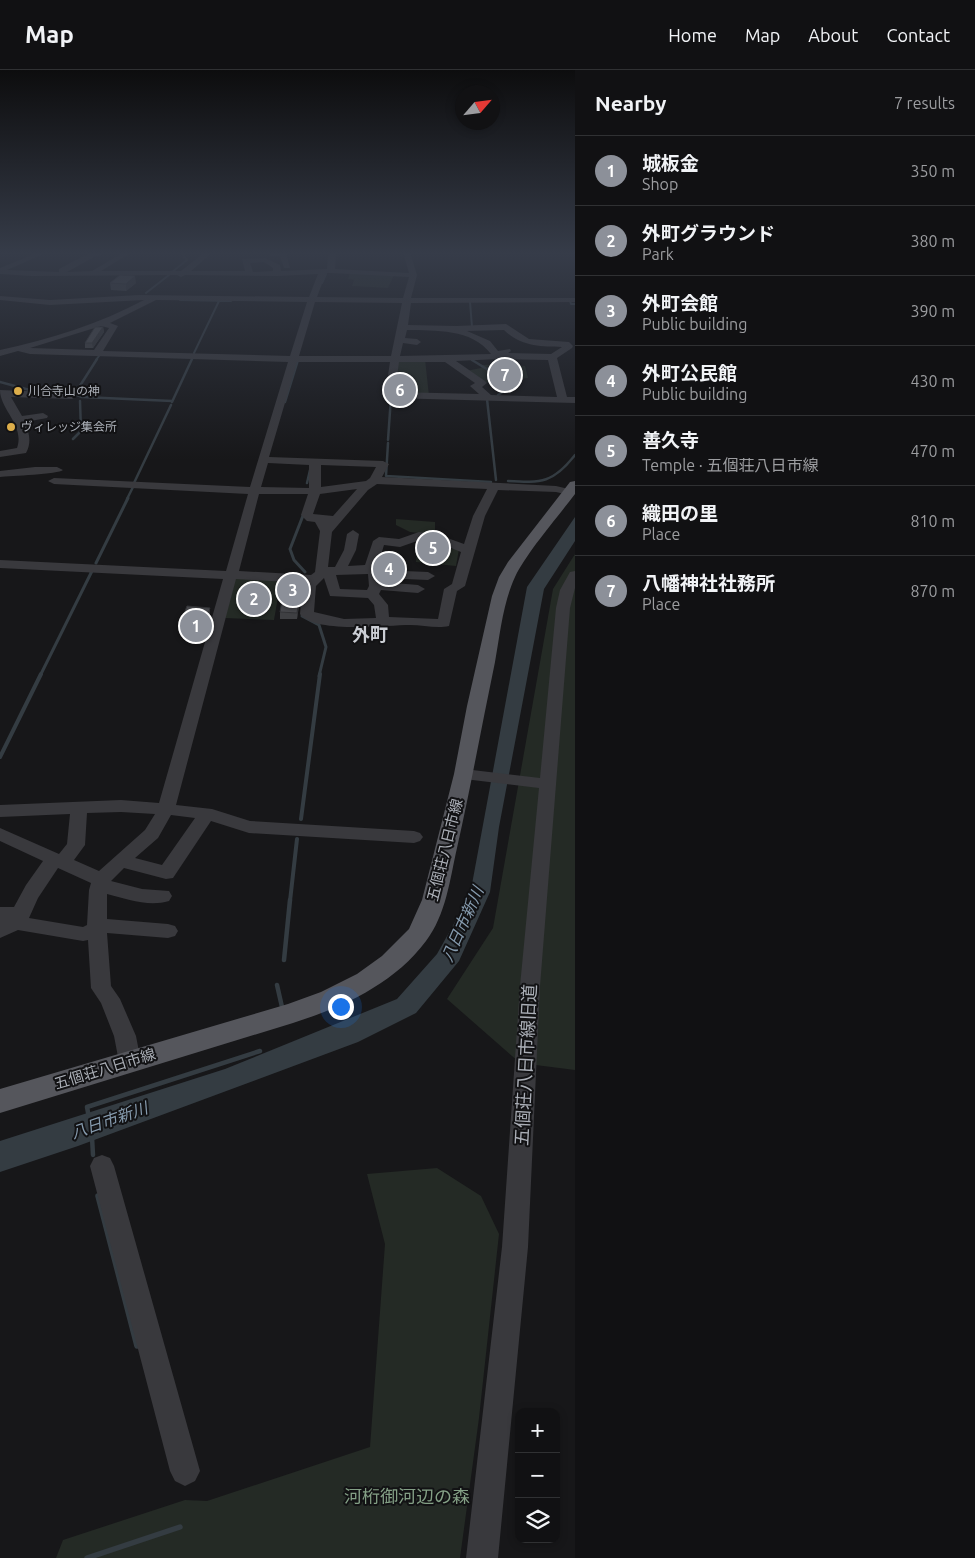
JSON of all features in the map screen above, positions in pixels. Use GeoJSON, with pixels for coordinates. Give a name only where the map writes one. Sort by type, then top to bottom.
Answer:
{"type":"FeatureCollection","features":[{"type":"Feature","properties":{"kind":"main road","name":"五個荘八日市線"},"geometry":{"type":"LineString","coordinates":[[0,1101],[293,1013],[330,999],[366,981],[391,963],[418,934],[434,900],[470,774],[476,706],[503,587],[516,562],[572,488]]}},
{"type":"Feature","properties":{"kind":"street"},"geometry":{"type":"LineString","coordinates":[[0,352],[101,321]]}},
{"type":"Feature","properties":{"kind":"street"},"geometry":{"type":"LineString","coordinates":[[0,352],[19,349],[108,321]]}},
{"type":"Feature","properties":{"kind":"street"},"geometry":{"type":"LineString","coordinates":[[130,1062],[125,1036],[110,999],[101,988],[97,928],[98,890],[100,882],[120,861],[152,834],[166,809],[263,460],[305,321]]}},
{"type":"Feature","properties":{"kind":"street"},"geometry":{"type":"LineString","coordinates":[[404,321],[395,358],[390,395],[575,400]]}},
{"type":"Feature","properties":{"kind":"street"},"geometry":{"type":"LineString","coordinates":[[97,353],[114,326],[101,324]]}},
{"type":"Feature","properties":{"kind":"street"},"geometry":{"type":"LineString","coordinates":[[403,327],[456,330],[506,327],[515,336],[530,343],[566,344],[568,346],[555,356]]}},
{"type":"Feature","properties":{"kind":"street"},"geometry":{"type":"LineString","coordinates":[[456,330],[487,344],[497,355]]}},
{"type":"Feature","properties":{"kind":"street"},"geometry":{"type":"LineString","coordinates":[[400,340],[417,342]]}},
{"type":"Feature","properties":{"kind":"street"},"geometry":{"type":"LineString","coordinates":[[497,355],[528,346],[530,343]]}},
{"type":"Feature","properties":{"kind":"street"},"geometry":{"type":"LineString","coordinates":[[19,349],[30,351],[294,359],[395,358],[447,360],[497,355],[575,355]]}},
{"type":"Feature","properties":{"kind":"street"},"geometry":{"type":"LineString","coordinates":[[555,356],[563,400]]}},
{"type":"Feature","properties":{"kind":"street"},"geometry":{"type":"LineString","coordinates":[[447,360],[482,383],[475,386],[489,398]]}},
{"type":"Feature","properties":{"kind":"street"},"geometry":{"type":"LineString","coordinates":[[2,393],[72,396]]}},
{"type":"Feature","properties":{"kind":"street"},"geometry":{"type":"LineString","coordinates":[[2,393],[24,434],[24,448],[22,451]]}},
{"type":"Feature","properties":{"kind":"street"},"geometry":{"type":"LineString","coordinates":[[17,420],[43,416]]}},
{"type":"Feature","properties":{"kind":"street"},"geometry":{"type":"LineString","coordinates":[[0,454],[34,450]]}},
{"type":"Feature","properties":{"kind":"street"},"geometry":{"type":"LineString","coordinates":[[263,460],[383,464],[373,482],[364,488],[326,531]]}},
{"type":"Feature","properties":{"kind":"street"},"geometry":{"type":"LineString","coordinates":[[315,462],[315,491],[307,515],[311,518],[320,519],[336,518]]}},
{"type":"Feature","properties":{"kind":"street"},"geometry":{"type":"LineString","coordinates":[[0,474],[34,470],[56,475],[255,490],[315,491],[373,482],[572,488]]}},
{"type":"Feature","properties":{"kind":"street"},"geometry":{"type":"LineString","coordinates":[[353,534],[350,550],[308,590],[307,614],[325,627],[383,622],[444,623],[451,590],[458,586],[479,516],[494,486]]}},
{"type":"Feature","properties":{"kind":"street"},"geometry":{"type":"LineString","coordinates":[[320,519],[326,531],[326,573],[335,593],[373,581],[428,576]]}},
{"type":"Feature","properties":{"kind":"street"},"geometry":{"type":"LineString","coordinates":[[383,622],[381,605],[373,581],[379,541],[400,542],[419,536],[435,538],[468,550]]}},
{"type":"Feature","properties":{"kind":"street"},"geometry":{"type":"LineString","coordinates":[[0,564],[232,574],[326,573],[418,589]]}},
{"type":"Feature","properties":{"kind":"street","name":"五個荘八日市線旧道"},"geometry":{"type":"LineString","coordinates":[[482,1558],[515,1247],[540,783],[563,608],[567,590],[575,575]]}},
{"type":"Feature","properties":{"kind":"street"},"geometry":{"type":"LineString","coordinates":[[470,774],[540,783]]}},
{"type":"Feature","properties":{"kind":"street"},"geometry":{"type":"LineString","coordinates":[[0,812],[121,806],[207,814],[249,827],[414,837]]}},
{"type":"Feature","properties":{"kind":"street"},"geometry":{"type":"LineString","coordinates":[[0,931],[1,928],[19,918],[34,888],[58,861],[76,846],[79,809]]}},
{"type":"Feature","properties":{"kind":"street"},"geometry":{"type":"LineString","coordinates":[[120,861],[166,873],[207,814]]}},
{"type":"Feature","properties":{"kind":"street"},"geometry":{"type":"LineString","coordinates":[[0,834],[100,882],[142,896],[162,896]]}},
{"type":"Feature","properties":{"kind":"street"},"geometry":{"type":"LineString","coordinates":[[0,914],[83,934],[97,928],[168,931]]}},
{"type":"Feature","properties":{"kind":"street"},"geometry":{"type":"LineString","coordinates":[[102,1166],[185,1471]]}},
{"type":"Feature","properties":{"kind":"green space"},"geometry":{"type":"Polygon","coordinates":[[[395,358],[425,359],[429,396],[390,395],[395,358]]]}},
{"type":"Feature","properties":{"kind":"green space"},"geometry":{"type":"Polygon","coordinates":[[[483,365],[525,366],[528,378],[482,383],[461,372],[481,368],[483,365]]]}},
{"type":"Feature","properties":{"kind":"green space"},"geometry":{"type":"Polygon","coordinates":[[[396,519],[435,522],[435,535],[410,532],[396,525],[396,519]]]}},
{"type":"Feature","properties":{"kind":"green space"},"geometry":{"type":"Polygon","coordinates":[[[441,549],[459,549],[456,566],[416,562],[417,551],[439,553],[441,549]]]}},
{"type":"Feature","properties":{"kind":"green space"},"geometry":{"type":"Polygon","coordinates":[[[575,554],[575,1070],[520,1063],[447,999],[493,928],[553,589],[575,554]]]}},
{"type":"Feature","properties":{"kind":"green space"},"geometry":{"type":"Polygon","coordinates":[[[236,577],[281,580],[274,620],[225,618],[236,577]]]}},
{"type":"Feature","properties":{"kind":"green space","name":"河桁御河辺の森"},"geometry":{"type":"Polygon","coordinates":[[[437,1168],[481,1196],[499,1234],[479,1418],[460,1558],[56,1558],[63,1540],[185,1500],[207,1501],[370,1447],[385,1244],[367,1174],[437,1168]]]}},
{"type":"Feature","properties":{"kind":"water","name":"八日市新川"},"geometry":{"type":"Polygon","coordinates":[[[575,517],[575,541],[544,589],[499,827],[490,892],[459,961],[416,1013],[358,1042],[78,1146],[0,1172],[0,1141],[225,1069],[397,999],[437,954],[470,895],[527,587],[575,517]]]}},
{"type":"Feature","properties":{"kind":"building"},"geometry":{"type":"Polygon","coordinates":[[[95,327],[103,327],[92,343],[85,343],[95,327]]]}},
{"type":"Feature","properties":{"kind":"building"},"geometry":{"type":"Polygon","coordinates":[[[286,578],[302,579],[297,613],[280,612],[286,578]]]}},
{"type":"Feature","properties":{"kind":"building"},"geometry":{"type":"Polygon","coordinates":[[[187,606],[210,608],[204,626],[180,624],[187,606]]]}},
{"type":"Feature","properties":{"kind":"waterway"},"geometry":{"type":"LineString","coordinates":[[194,353],[209,321]]}},
{"type":"Feature","properties":{"kind":"waterway"},"geometry":{"type":"LineString","coordinates":[[472,321],[472,327]]}},
{"type":"Feature","properties":{"kind":"waterway"},"geometry":{"type":"LineString","coordinates":[[96,360],[99,356]]}},
{"type":"Feature","properties":{"kind":"waterway"},"geometry":{"type":"LineString","coordinates":[[97,359],[76,392],[77,395],[82,397],[172,401]]}},
{"type":"Feature","properties":{"kind":"waterway"},"geometry":{"type":"LineString","coordinates":[[172,402],[192,359]]}},
{"type":"Feature","properties":{"kind":"waterway"},"geometry":{"type":"LineString","coordinates":[[487,369],[498,366],[496,359]]}},
{"type":"Feature","properties":{"kind":"waterway"},"geometry":{"type":"LineString","coordinates":[[285,402],[298,360]]}},
{"type":"Feature","properties":{"kind":"waterway"},"geometry":{"type":"LineString","coordinates":[[472,360],[490,371]]}},
{"type":"Feature","properties":{"kind":"waterway"},"geometry":{"type":"LineString","coordinates":[[495,374],[511,386],[498,395]]}},
{"type":"Feature","properties":{"kind":"waterway"},"geometry":{"type":"LineString","coordinates":[[0,382],[37,392]]}},
{"type":"Feature","properties":{"kind":"waterway"},"geometry":{"type":"LineString","coordinates":[[388,440],[391,397],[393,397]]}},
{"type":"Feature","properties":{"kind":"waterway"},"geometry":{"type":"LineString","coordinates":[[487,399],[496,480]]}},
{"type":"Feature","properties":{"kind":"waterway"},"geometry":{"type":"LineString","coordinates":[[73,439],[81,431],[80,401]]}},
{"type":"Feature","properties":{"kind":"waterway"},"geometry":{"type":"LineString","coordinates":[[134,483],[171,405]]}},
{"type":"Feature","properties":{"kind":"waterway"},"geometry":{"type":"LineString","coordinates":[[388,443],[386,476],[491,482]]}},
{"type":"Feature","properties":{"kind":"waterway"},"geometry":{"type":"LineString","coordinates":[[508,481],[530,482],[546,479],[560,471],[575,455]]}},
{"type":"Feature","properties":{"kind":"waterway"},"geometry":{"type":"LineString","coordinates":[[307,483],[310,470]]}},
{"type":"Feature","properties":{"kind":"waterway"},"geometry":{"type":"LineString","coordinates":[[127,499],[133,487]]}},
{"type":"Feature","properties":{"kind":"waterway"},"geometry":{"type":"LineString","coordinates":[[96,563],[128,498]]}},
{"type":"Feature","properties":{"kind":"waterway"},"geometry":{"type":"LineString","coordinates":[[304,513],[290,549],[294,560],[305,572]]}},
{"type":"Feature","properties":{"kind":"waterway"},"geometry":{"type":"LineString","coordinates":[[40,676],[92,571],[90,571]]}},
{"type":"Feature","properties":{"kind":"waterway"},"geometry":{"type":"LineString","coordinates":[[303,612],[302,616],[319,625],[326,647],[319,676]]}},
{"type":"Feature","properties":{"kind":"waterway"},"geometry":{"type":"LineString","coordinates":[[0,757],[41,674]]}},
{"type":"Feature","properties":{"kind":"waterway"},"geometry":{"type":"LineString","coordinates":[[301,819],[320,674]]}},
{"type":"Feature","properties":{"kind":"waterway"},"geometry":{"type":"LineString","coordinates":[[290,901],[297,839]]}},
{"type":"Feature","properties":{"kind":"waterway"},"geometry":{"type":"LineString","coordinates":[[284,960],[290,900]]}},
{"type":"Feature","properties":{"kind":"waterway"},"geometry":{"type":"LineString","coordinates":[[277,985],[282,1007]]}},
{"type":"Feature","properties":{"kind":"waterway"},"geometry":{"type":"LineString","coordinates":[[89,1118],[87,1107],[260,1051]]}},
{"type":"Feature","properties":{"kind":"waterway"},"geometry":{"type":"LineString","coordinates":[[92,1137],[93,1155]]}},
{"type":"Feature","properties":{"kind":"waterway"},"geometry":{"type":"LineString","coordinates":[[98,1196],[137,1346]]}},
{"type":"Feature","properties":{"kind":"waterway"},"geometry":{"type":"LineString","coordinates":[[87,1558],[180,1527]]}},
{"type":"Feature","properties":{"kind":"place","name":"八幡神社社務所"},"geometry":{"type":"Point","coordinates":[505,375]}},
{"type":"Feature","properties":{"kind":"place","name":"織田の里"},"geometry":{"type":"Point","coordinates":[400,390]}},
{"type":"Feature","properties":{"kind":"place","name":"川合寺山の神"},"geometry":{"type":"Point","coordinates":[18,391]}},
{"type":"Feature","properties":{"kind":"place","name":"ヴィレッジ集会所"},"geometry":{"type":"Point","coordinates":[11,427]}},
{"type":"Feature","properties":{"kind":"place","name":"善久寺"},"geometry":{"type":"Point","coordinates":[433,548]}},
{"type":"Feature","properties":{"kind":"place","name":"外町公民館"},"geometry":{"type":"Point","coordinates":[389,569]}},
{"type":"Feature","properties":{"kind":"place","name":"外町会館"},"geometry":{"type":"Point","coordinates":[293,590]}},
{"type":"Feature","properties":{"kind":"place","name":"外町グラウンド"},"geometry":{"type":"Point","coordinates":[254,599]}},
{"type":"Feature","properties":{"kind":"place","name":"城板金"},"geometry":{"type":"Point","coordinates":[196,626]}},
{"type":"Feature","properties":{"kind":"district","name":"外町"},"geometry":{"type":"Point","coordinates":[370,635]}}]}
